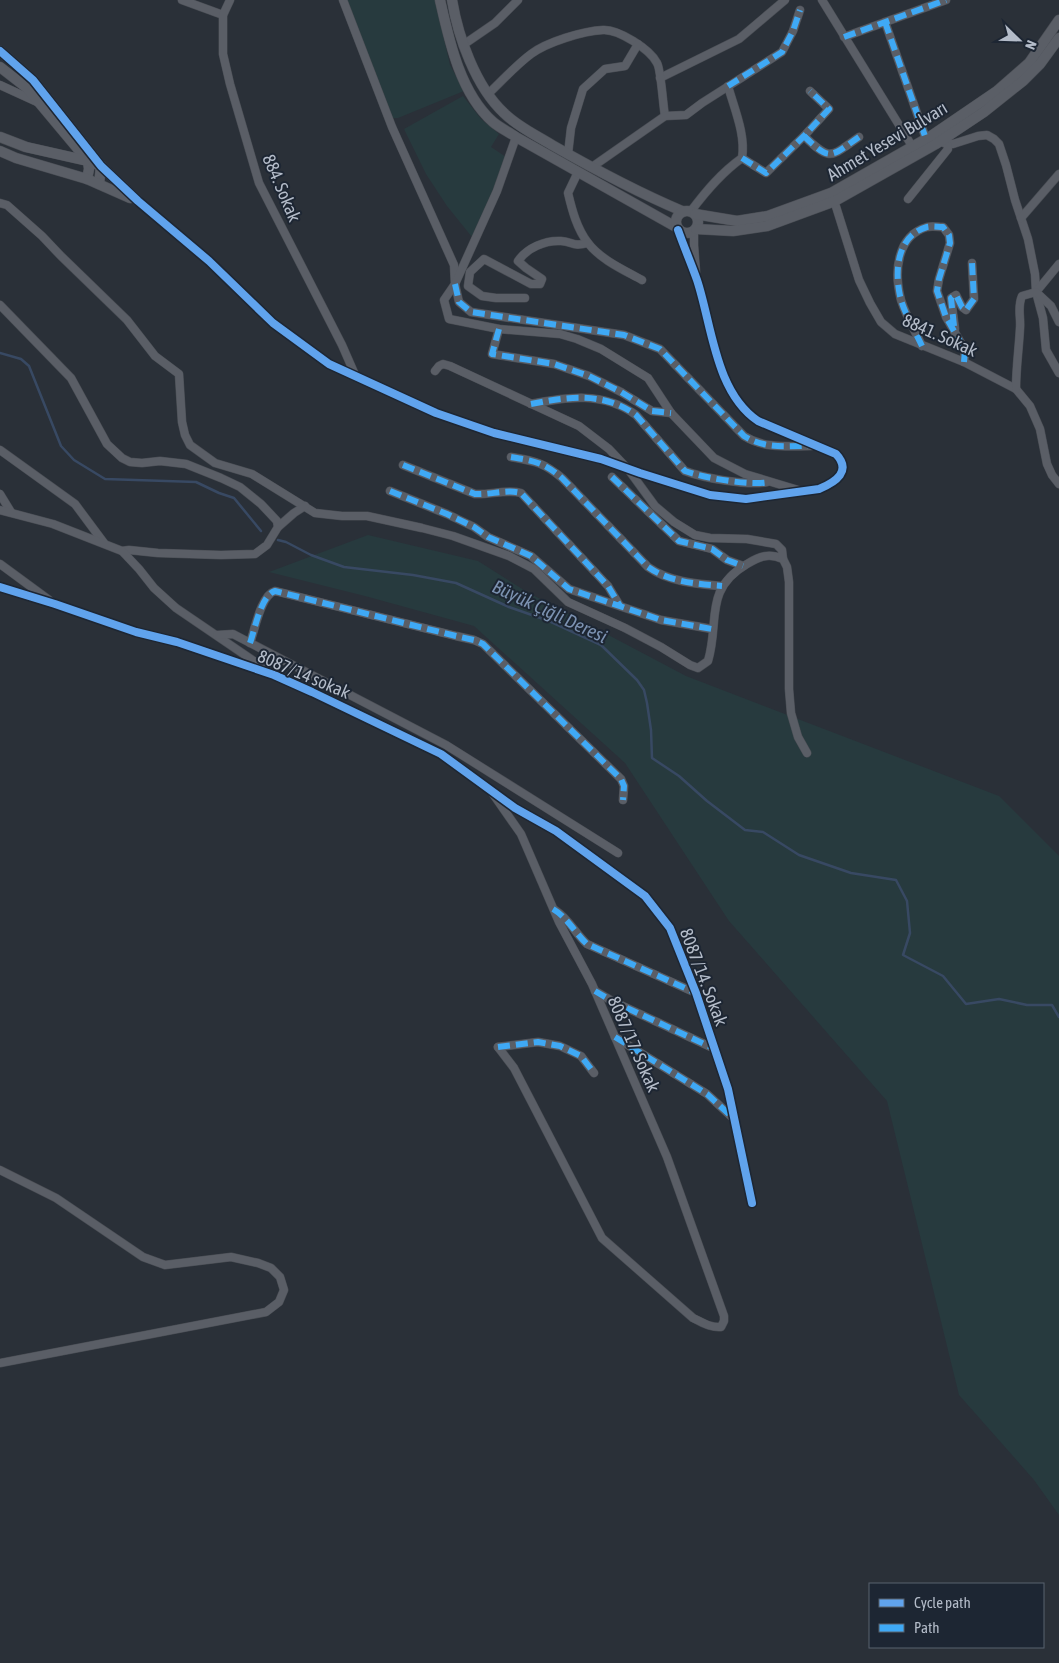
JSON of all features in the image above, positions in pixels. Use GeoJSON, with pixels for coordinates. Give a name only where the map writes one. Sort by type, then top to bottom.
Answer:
{"type":"FeatureCollection","features":[{"type":"Feature","properties":{"kind":"street"},"geometry":{"type":"LineString","coordinates":[[182,0],[223,15]]}},
{"type":"Feature","properties":{"kind":"street","name":"884. Sokak"},"geometry":{"type":"LineString","coordinates":[[230,0],[223,15],[222,54],[259,183],[342,345],[356,377]]}},
{"type":"Feature","properties":{"kind":"street"},"geometry":{"type":"LineString","coordinates":[[344,0],[392,127],[454,266],[459,302],[471,312],[624,335],[660,349],[744,436],[754,442],[767,446],[816,446]]}},
{"type":"Feature","properties":{"kind":"street"},"geometry":{"type":"LineString","coordinates":[[440,0],[452,49],[461,74],[479,106],[493,122],[516,137],[687,233],[695,230],[733,231],[767,226],[833,197],[931,140],[984,112],[1023,81],[1040,64],[1059,38]]}},
{"type":"Feature","properties":{"kind":"street","name":"Ahmet Yesevi Bulvarı"},"geometry":{"type":"LineString","coordinates":[[452,0],[463,46],[488,94],[504,113],[520,126],[592,167],[690,212],[737,221],[768,216],[833,197],[912,146],[931,140],[997,92],[1029,63],[1059,20]]}},
{"type":"Feature","properties":{"kind":"street"},"geometry":{"type":"LineString","coordinates":[[452,49],[463,46],[495,23],[518,0]]}},
{"type":"Feature","properties":{"kind":"street"},"geometry":{"type":"LineString","coordinates":[[660,78],[739,39],[784,0]]}},
{"type":"Feature","properties":{"kind":"street"},"geometry":{"type":"LineString","coordinates":[[822,0],[912,146]]}},
{"type":"Feature","properties":{"kind":"street"},"geometry":{"type":"LineString","coordinates":[[844,37],[946,0]]}},
{"type":"Feature","properties":{"kind":"street"},"geometry":{"type":"LineString","coordinates":[[592,167],[664,116],[686,115],[782,52],[793,31],[800,10]]}},
{"type":"Feature","properties":{"kind":"street"},"geometry":{"type":"LineString","coordinates":[[885,22],[931,140]]}},
{"type":"Feature","properties":{"kind":"street"},"geometry":{"type":"LineString","coordinates":[[488,94],[531,54],[551,44],[581,34],[605,29],[629,38],[646,49],[658,64],[664,116]]}},
{"type":"Feature","properties":{"kind":"street"},"geometry":{"type":"LineString","coordinates":[[568,154],[571,128],[583,89],[605,69],[625,66],[638,44]]}},
{"type":"Feature","properties":{"kind":"street"},"geometry":{"type":"LineString","coordinates":[[0,51],[33,80],[102,166],[138,201],[209,261],[273,323],[329,364],[436,413],[486,430],[601,459],[710,495],[746,499],[820,489],[831,484],[842,472],[842,461],[836,454],[758,421],[738,403],[717,357],[697,281],[677,229],[675,220],[690,212],[726,169],[742,158],[741,134],[728,86]]}},
{"type":"Feature","properties":{"kind":"street"},"geometry":{"type":"LineString","coordinates":[[0,67],[27,88],[88,160],[87,179]]}},
{"type":"Feature","properties":{"kind":"street"},"geometry":{"type":"LineString","coordinates":[[0,86],[38,102]]}},
{"type":"Feature","properties":{"kind":"street"},"geometry":{"type":"LineString","coordinates":[[742,158],[766,173],[804,136],[829,109],[810,91]]}},
{"type":"Feature","properties":{"kind":"street"},"geometry":{"type":"LineString","coordinates":[[931,140],[953,144],[987,135],[999,144],[1031,253],[1036,292],[1043,318],[1046,350],[1059,373]]}},
{"type":"Feature","properties":{"kind":"street"},"geometry":{"type":"LineString","coordinates":[[804,136],[820,152],[829,154],[836,153],[858,137]]}},
{"type":"Feature","properties":{"kind":"street"},"geometry":{"type":"LineString","coordinates":[[0,137],[26,147],[88,160],[102,166]]}},
{"type":"Feature","properties":{"kind":"street"},"geometry":{"type":"LineString","coordinates":[[516,137],[497,190],[455,284],[444,300],[449,319],[499,329],[560,334],[601,349],[648,378],[671,413],[714,458],[745,474],[801,491]]}},
{"type":"Feature","properties":{"kind":"street"},"geometry":{"type":"LineString","coordinates":[[908,199],[948,150],[947,143]]}},
{"type":"Feature","properties":{"kind":"street"},"geometry":{"type":"LineString","coordinates":[[0,151],[16,158],[87,179],[138,201]]}},
{"type":"Feature","properties":{"kind":"street"},"geometry":{"type":"LineString","coordinates":[[99,184],[102,166]]}},
{"type":"Feature","properties":{"kind":"street"},"geometry":{"type":"LineString","coordinates":[[578,172],[568,193],[574,215],[588,243],[604,258],[642,280]]}},
{"type":"Feature","properties":{"kind":"street"},"geometry":{"type":"LineString","coordinates":[[1021,218],[1059,174]]}},
{"type":"Feature","properties":{"kind":"street","name":"8841. Sokak"},"geometry":{"type":"LineString","coordinates":[[833,197],[859,280],[881,322],[895,334],[964,362],[1016,389],[1030,406],[1040,429],[1047,464],[1059,484]]}},
{"type":"Feature","properties":{"kind":"street"},"geometry":{"type":"LineString","coordinates":[[0,203],[7,206],[42,236],[127,320],[155,356],[179,374],[182,422],[190,445],[215,463],[252,474],[315,513],[366,516],[446,534],[509,556],[534,569],[568,602],[625,628],[661,647],[690,666],[698,668],[708,661],[717,599],[722,586],[729,577],[743,566],[758,558],[767,555],[783,559]]}},
{"type":"Feature","properties":{"kind":"street"},"geometry":{"type":"LineString","coordinates":[[690,212],[698,223],[695,230],[694,245],[697,281]]}},
{"type":"Feature","properties":{"kind":"street"},"geometry":{"type":"LineString","coordinates":[[922,346],[906,314],[901,298],[898,257],[909,237],[928,227],[943,227],[949,235],[950,242],[937,291],[946,317],[965,350],[964,362]]}},
{"type":"Feature","properties":{"kind":"street"},"geometry":{"type":"LineString","coordinates":[[525,298],[482,296],[468,286],[470,272],[484,259],[531,284],[540,284],[542,279],[518,261],[530,249],[561,241],[578,246],[588,243]]}},
{"type":"Feature","properties":{"kind":"street"},"geometry":{"type":"LineString","coordinates":[[956,334],[951,298],[956,295],[962,307],[966,310],[971,304],[974,299],[972,263]]}},
{"type":"Feature","properties":{"kind":"street"},"geometry":{"type":"LineString","coordinates":[[1016,389],[1016,364],[1020,327],[1018,303],[1022,296],[1036,292],[1059,264]]}},
{"type":"Feature","properties":{"kind":"street"},"geometry":{"type":"LineString","coordinates":[[1036,292],[1059,312]]}},
{"type":"Feature","properties":{"kind":"street"},"geometry":{"type":"LineString","coordinates":[[0,305],[71,378],[107,444],[122,458],[130,462],[186,464],[220,478],[240,487],[261,504],[277,521],[278,527]]}},
{"type":"Feature","properties":{"kind":"street"},"geometry":{"type":"LineString","coordinates":[[1050,306],[1059,322]]}},
{"type":"Feature","properties":{"kind":"street"},"geometry":{"type":"LineString","coordinates":[[499,329],[492,354],[554,364],[597,380],[652,411],[671,413]]}},
{"type":"Feature","properties":{"kind":"street"},"geometry":{"type":"LineString","coordinates":[[435,371],[443,364],[450,366],[580,426],[602,442],[628,469],[655,506],[674,522],[695,535],[710,538],[747,539],[776,544],[782,550],[789,582],[789,688],[791,712],[798,737],[807,753]]}},
{"type":"Feature","properties":{"kind":"street"},"geometry":{"type":"LineString","coordinates":[[531,404],[564,397],[583,397],[609,401],[636,415],[685,471],[743,482],[759,484],[769,482]]}},
{"type":"Feature","properties":{"kind":"street"},"geometry":{"type":"LineString","coordinates":[[0,450],[75,504],[104,544]]}},
{"type":"Feature","properties":{"kind":"street"},"geometry":{"type":"LineString","coordinates":[[511,456],[540,463],[550,468],[648,567],[660,575],[722,586]]}},
{"type":"Feature","properties":{"kind":"street"},"geometry":{"type":"LineString","coordinates":[[403,465],[475,494],[522,493],[608,586],[620,606]]}},
{"type":"Feature","properties":{"kind":"street"},"geometry":{"type":"LineString","coordinates":[[612,477],[679,541],[712,549],[727,560],[743,566]]}},
{"type":"Feature","properties":{"kind":"street"},"geometry":{"type":"LineString","coordinates":[[390,491],[447,514],[474,527],[488,537],[531,556],[569,589],[661,620],[712,629]]}},
{"type":"Feature","properties":{"kind":"street"},"geometry":{"type":"LineString","coordinates":[[0,494],[11,512]]}},
{"type":"Feature","properties":{"kind":"street"},"geometry":{"type":"LineString","coordinates":[[122,551],[221,555],[256,554],[267,545],[278,527],[304,506]]}},
{"type":"Feature","properties":{"kind":"street"},"geometry":{"type":"LineString","coordinates":[[0,510],[53,524],[122,551],[154,588],[176,608],[274,675]]}},
{"type":"Feature","properties":{"kind":"street"},"geometry":{"type":"LineString","coordinates":[[0,564],[55,604]]}},
{"type":"Feature","properties":{"kind":"street"},"geometry":{"type":"LineString","coordinates":[[0,587],[55,604]]}},
{"type":"Feature","properties":{"kind":"street"},"geometry":{"type":"LineString","coordinates":[[250,643],[264,601],[271,592],[275,591],[474,640],[482,644],[621,779],[624,786],[624,800]]}},
{"type":"Feature","properties":{"kind":"street","name":"8087/14 sokak"},"geometry":{"type":"LineString","coordinates":[[55,604],[95,619],[177,642],[274,675],[441,754],[488,787]]}},
{"type":"Feature","properties":{"kind":"street"},"geometry":{"type":"LineString","coordinates":[[217,635],[233,634],[446,744],[618,853]]}},
{"type":"Feature","properties":{"kind":"street","name":"8087/17. Sokak"},"geometry":{"type":"LineString","coordinates":[[488,787],[520,834],[554,909],[595,991],[667,1157],[724,1316],[724,1322],[721,1327],[716,1328],[693,1318],[602,1238],[514,1068],[498,1047],[538,1042],[560,1046],[581,1056],[594,1073]]}},
{"type":"Feature","properties":{"kind":"street","name":"8087/14. Sokak"},"geometry":{"type":"LineString","coordinates":[[488,787],[515,808],[556,831],[645,896],[670,928],[696,993],[728,1089],[752,1203]]}},
{"type":"Feature","properties":{"kind":"street"},"geometry":{"type":"LineString","coordinates":[[554,909],[567,920],[576,934],[588,944],[696,993]]}},
{"type":"Feature","properties":{"kind":"street"},"geometry":{"type":"LineString","coordinates":[[595,991],[612,1001],[715,1049]]}},
{"type":"Feature","properties":{"kind":"street"},"geometry":{"type":"LineString","coordinates":[[615,1037],[707,1094],[735,1120]]}},
{"type":"Feature","properties":{"kind":"street"},"geometry":{"type":"LineString","coordinates":[[0,1170],[56,1198],[143,1257],[165,1265],[231,1257],[258,1263],[271,1268],[280,1277],[284,1290],[279,1302],[266,1312],[0,1363]]}},
{"type":"Feature","properties":{"kind":"green space"},"geometry":{"type":"Polygon","coordinates":[[[346,0],[435,0],[450,65],[464,91],[398,118],[392,118],[346,0]]]}},
{"type":"Feature","properties":{"kind":"green space"},"geometry":{"type":"Polygon","coordinates":[[[463,96],[481,119],[499,134],[491,147],[506,157],[472,237],[447,206],[426,174],[404,129],[463,96]]]}},
{"type":"Feature","properties":{"kind":"green space"},"geometry":{"type":"Polygon","coordinates":[[[368,535],[478,561],[527,592],[686,676],[999,796],[1059,856],[1059,1515],[1034,1480],[959,1395],[887,1101],[729,921],[625,763],[474,626],[269,572],[368,535]]]}},
{"type":"Feature","properties":{"kind":"waterway","name":"Büyük Çiğli Deresi"},"geometry":{"type":"LineString","coordinates":[[0,353],[21,359],[29,366],[61,446],[74,460],[105,479],[196,482],[234,498],[261,531]]}},
{"type":"Feature","properties":{"kind":"waterway","name":"Büyük Çiğli Deresi"},"geometry":{"type":"LineString","coordinates":[[278,540],[344,567],[413,575],[456,583],[509,607],[549,621],[601,645],[637,680],[644,690],[651,730],[652,758],[679,776],[707,801],[745,830],[763,832],[799,855],[851,873],[896,880],[907,901],[910,933],[903,955],[943,976],[966,1004],[999,999],[1027,1005],[1052,1005],[1059,1017]]}},
{"type":"Feature","properties":{"kind":"marked path"},"geometry":{"type":"LineString","coordinates":[[844,37],[946,0]]}},
{"type":"Feature","properties":{"kind":"marked path"},"geometry":{"type":"LineString","coordinates":[[728,86],[782,52],[793,31],[800,10]]}},
{"type":"Feature","properties":{"kind":"marked path"},"geometry":{"type":"LineString","coordinates":[[885,22],[926,139]]}},
{"type":"Feature","properties":{"kind":"marked path"},"geometry":{"type":"LineString","coordinates":[[742,158],[766,173],[804,136],[829,109],[810,91]]}},
{"type":"Feature","properties":{"kind":"marked path"},"geometry":{"type":"LineString","coordinates":[[804,136],[820,150],[831,154],[859,137]]}},
{"type":"Feature","properties":{"kind":"marked path"},"geometry":{"type":"LineString","coordinates":[[922,346],[901,300],[898,267],[903,247],[909,238],[927,227],[943,227],[949,235],[950,243],[937,291],[946,317],[965,350],[964,362]]}},
{"type":"Feature","properties":{"kind":"marked path"},"geometry":{"type":"LineString","coordinates":[[954,326],[951,298],[956,295],[962,307],[966,310],[974,299],[972,263]]}},
{"type":"Feature","properties":{"kind":"marked path"},"geometry":{"type":"LineString","coordinates":[[455,284],[459,302],[471,312],[624,335],[660,349],[744,436],[767,445],[808,446]]}},
{"type":"Feature","properties":{"kind":"marked path"},"geometry":{"type":"LineString","coordinates":[[499,329],[492,354],[554,364],[589,376],[621,392],[652,411],[671,413]]}},
{"type":"Feature","properties":{"kind":"marked path"},"geometry":{"type":"LineString","coordinates":[[531,404],[571,398],[598,399],[611,402],[636,415],[685,471],[727,481],[769,482]]}},
{"type":"Feature","properties":{"kind":"marked path"},"geometry":{"type":"LineString","coordinates":[[511,457],[538,463],[562,478],[648,567],[656,572],[674,579],[722,586]]}},
{"type":"Feature","properties":{"kind":"marked path"},"geometry":{"type":"LineString","coordinates":[[403,465],[475,494],[521,493],[608,586],[620,606]]}},
{"type":"Feature","properties":{"kind":"marked path"},"geometry":{"type":"LineString","coordinates":[[612,477],[679,541],[712,549],[727,560],[743,566]]}},
{"type":"Feature","properties":{"kind":"marked path"},"geometry":{"type":"LineString","coordinates":[[390,491],[447,514],[474,527],[488,537],[531,556],[569,589],[661,620],[712,629]]}},
{"type":"Feature","properties":{"kind":"marked path"},"geometry":{"type":"LineString","coordinates":[[250,643],[262,606],[270,594],[275,591],[474,640],[483,644],[621,779],[624,786],[623,800]]}},
{"type":"Feature","properties":{"kind":"marked path"},"geometry":{"type":"LineString","coordinates":[[553,909],[563,917],[587,944],[696,993]]}},
{"type":"Feature","properties":{"kind":"marked path"},"geometry":{"type":"LineString","coordinates":[[595,991],[612,1001],[715,1049]]}},
{"type":"Feature","properties":{"kind":"marked path"},"geometry":{"type":"LineString","coordinates":[[615,1037],[707,1094],[732,1117]]}},
{"type":"Feature","properties":{"kind":"marked path"},"geometry":{"type":"LineString","coordinates":[[498,1047],[538,1042],[560,1046],[581,1056],[594,1073]]}},
{"type":"Feature","properties":{"kind":"cycle path"},"geometry":{"type":"LineString","coordinates":[[0,51],[33,80],[101,166],[138,201],[209,261],[273,323],[329,364],[436,413],[494,433],[601,459],[710,495],[746,499],[819,489],[831,483],[842,471],[841,460],[836,454],[758,421],[732,393],[717,357],[697,280],[678,230]]}},
{"type":"Feature","properties":{"kind":"cycle path"},"geometry":{"type":"LineString","coordinates":[[0,587],[136,632],[177,642],[274,675],[312,692],[441,754],[515,808],[556,831],[645,896],[670,928],[696,993],[728,1089],[752,1203]]}}]}
